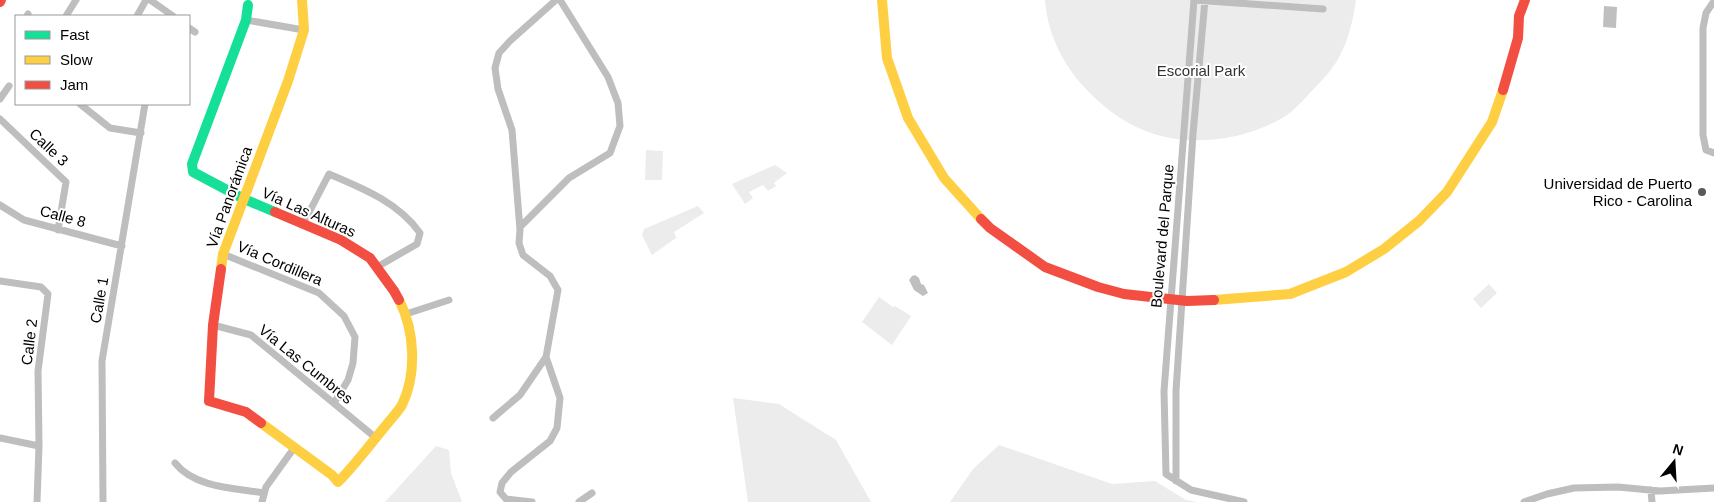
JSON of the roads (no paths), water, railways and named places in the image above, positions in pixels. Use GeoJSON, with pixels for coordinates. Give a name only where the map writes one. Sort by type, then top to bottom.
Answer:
{"type":"FeatureCollection","features":[{"type":"Feature","properties":{"kind":"street"},"geometry":{"type":"LineString","coordinates":[[67,15],[76,0]]}},
{"type":"Feature","properties":{"kind":"street"},"geometry":{"type":"LineString","coordinates":[[138,15],[146,0]]}},
{"type":"Feature","properties":{"kind":"street"},"geometry":{"type":"LineString","coordinates":[[150,0],[172,15]]}},
{"type":"Feature","properties":{"kind":"street","name":"Vía Panorámica"},"geometry":{"type":"LineString","coordinates":[[294,448],[246,412],[209,401],[213,325],[223,254],[288,81],[304,30],[302,0]]}},
{"type":"Feature","properties":{"kind":"street"},"geometry":{"type":"LineString","coordinates":[[493,418],[520,395],[546,357],[558,290],[550,276],[523,255],[519,243],[520,227],[512,130],[498,89],[495,68],[499,52],[558,0],[608,77],[618,104],[620,126],[610,153],[569,178],[520,227]]}},
{"type":"Feature","properties":{"kind":"street"},"geometry":{"type":"LineString","coordinates":[[882,0],[887,58],[908,118],[944,178],[967,205],[990,228],[1045,267],[1116,292],[1176,300],[1226,300],[1290,294],[1346,272],[1384,249],[1419,221],[1447,192],[1492,122],[1518,38],[1519,16],[1517,0]]}},
{"type":"Feature","properties":{"kind":"street"},"geometry":{"type":"LineString","coordinates":[[1194,0],[1322,9]]}},
{"type":"Feature","properties":{"kind":"street","name":"Boulevard del Parque"},"geometry":{"type":"LineString","coordinates":[[1176,300],[1194,0]]}},
{"type":"Feature","properties":{"kind":"street"},"geometry":{"type":"LineString","coordinates":[[1519,16],[1525,0]]}},
{"type":"Feature","properties":{"kind":"street"},"geometry":{"type":"LineString","coordinates":[[1708,0],[1709,8]]}},
{"type":"Feature","properties":{"kind":"street","name":"Boulevard del Parque"},"geometry":{"type":"LineString","coordinates":[[1176,481],[1166,474],[1164,391],[1176,300],[1205,1]]}},
{"type":"Feature","properties":{"kind":"street"},"geometry":{"type":"LineString","coordinates":[[1714,1],[1706,13],[1703,28],[1703,135],[1706,150],[1714,153]]}},
{"type":"Feature","properties":{"kind":"street"},"geometry":{"type":"LineString","coordinates":[[248,5],[246,20],[304,30]]}},
{"type":"Feature","properties":{"kind":"street","name":"Vía Las Alturas"},"geometry":{"type":"LineString","coordinates":[[246,20],[192,164],[193,172],[244,199],[341,240],[370,258],[394,291],[406,314],[412,353],[410,383],[401,406],[352,468],[338,482],[332,475],[294,448]]}},
{"type":"Feature","properties":{"kind":"street"},"geometry":{"type":"LineString","coordinates":[[0,99],[9,86]]}},
{"type":"Feature","properties":{"kind":"street"},"geometry":{"type":"LineString","coordinates":[[81,105],[110,128],[141,134]]}},
{"type":"Feature","properties":{"kind":"street","name":"Calle 1"},"geometry":{"type":"LineString","coordinates":[[103,502],[102,361],[145,105]]}},
{"type":"Feature","properties":{"kind":"street","name":"Calle 3"},"geometry":{"type":"LineString","coordinates":[[0,120],[66,182],[58,230]]}},
{"type":"Feature","properties":{"kind":"street"},"geometry":{"type":"LineString","coordinates":[[303,224],[329,174],[376,194],[402,213],[420,233],[417,244],[377,267]]}},
{"type":"Feature","properties":{"kind":"street","name":"Calle 8"},"geometry":{"type":"LineString","coordinates":[[0,205],[24,220],[122,246]]}},
{"type":"Feature","properties":{"kind":"street","name":"Vía Cordillera"},"geometry":{"type":"LineString","coordinates":[[223,254],[319,293],[344,316],[355,337],[353,363],[348,380],[334,403]]}},
{"type":"Feature","properties":{"kind":"street","name":"Calle 2"},"geometry":{"type":"LineString","coordinates":[[0,281],[41,287],[48,294],[38,371],[39,446],[37,502]]}},
{"type":"Feature","properties":{"kind":"street"},"geometry":{"type":"LineString","coordinates":[[406,314],[449,300]]}},
{"type":"Feature","properties":{"kind":"street"},"geometry":{"type":"LineString","coordinates":[[1176,300],[1176,481],[1191,490],[1244,502]]}},
{"type":"Feature","properties":{"kind":"street","name":"Vía Las Cumbres"},"geometry":{"type":"LineString","coordinates":[[213,325],[251,335],[376,438]]}},
{"type":"Feature","properties":{"kind":"street"},"geometry":{"type":"LineString","coordinates":[[532,502],[506,499],[500,492],[502,483],[511,472],[550,441],[557,428],[560,398],[546,357]]}},
{"type":"Feature","properties":{"kind":"street"},"geometry":{"type":"LineString","coordinates":[[0,438],[39,446]]}},
{"type":"Feature","properties":{"kind":"street"},"geometry":{"type":"LineString","coordinates":[[262,502],[266,487],[294,448]]}},
{"type":"Feature","properties":{"kind":"street"},"geometry":{"type":"LineString","coordinates":[[175,463],[182,471],[202,482],[264,493]]}},
{"type":"Feature","properties":{"kind":"street"},"geometry":{"type":"LineString","coordinates":[[1524,502],[1547,494],[1574,488],[1618,487],[1678,491],[1714,488]]}},
{"type":"Feature","properties":{"kind":"street"},"geometry":{"type":"LineString","coordinates":[[1651,490],[1652,502]]}},
{"type":"Feature","properties":{"kind":"street"},"geometry":{"type":"LineString","coordinates":[[579,502],[592,493]]}},
{"type":"Feature","properties":{"kind":"place","name":"Universidad de Puerto Rico - Carolina"},"geometry":{"type":"Point","coordinates":[1702,192]}},
{"type":"Feature","properties":{"kind":"park label","name":"Escorial Park"},"geometry":{"type":"Point","coordinates":[1201,70]}}]}
